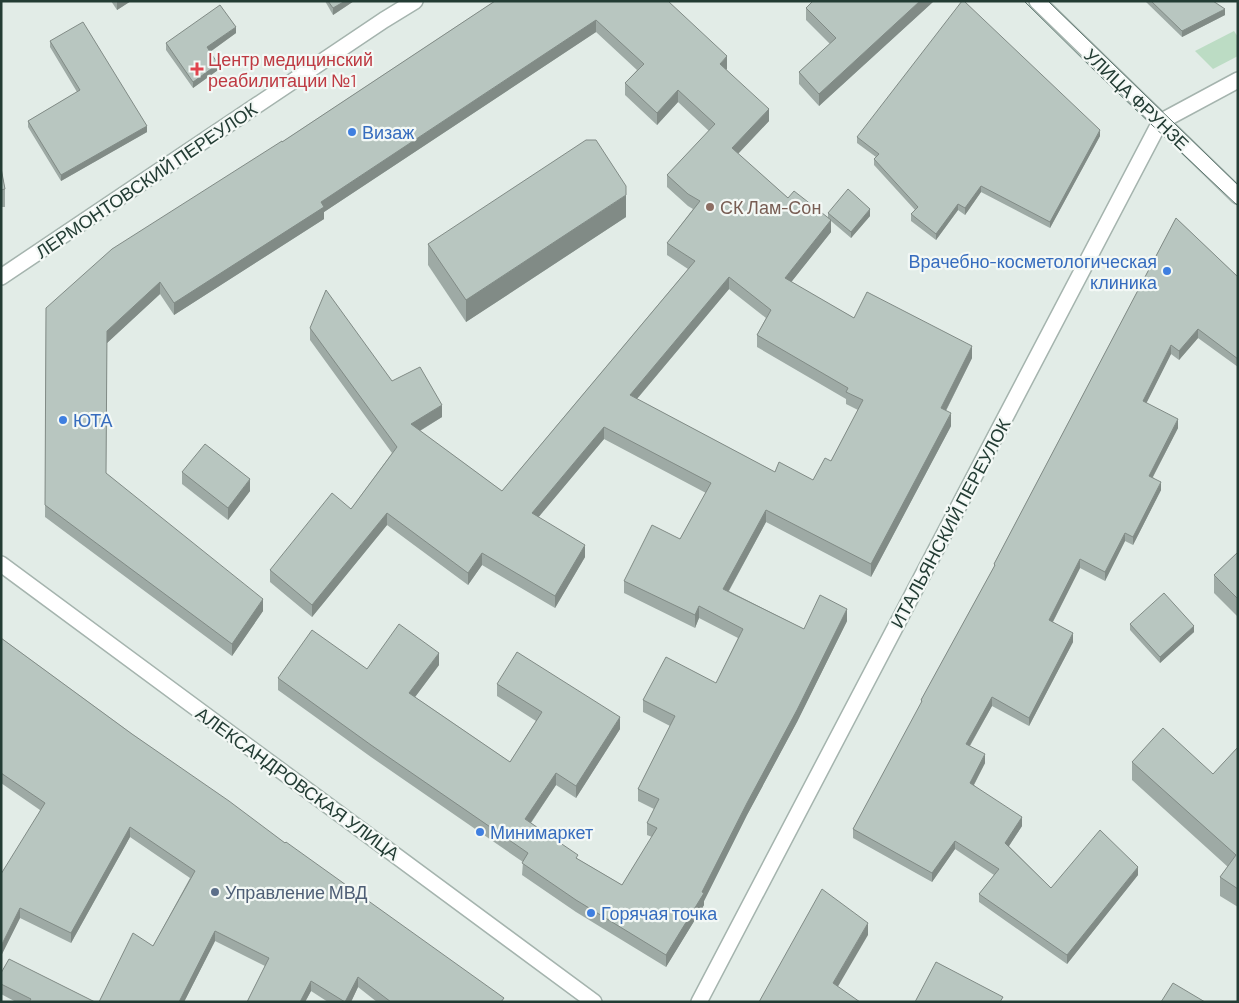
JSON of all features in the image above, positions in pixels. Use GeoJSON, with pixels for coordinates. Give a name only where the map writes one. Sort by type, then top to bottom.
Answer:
{"type":"FeatureCollection","features":[{"type":"Feature","properties":{"kind":"street","name":"ЛЕРМОНТОВСКИЙ ПЕРЕУЛОК"},"geometry":{"type":"LineString","coordinates":[[1,276],[415,1]]}},
{"type":"Feature","properties":{"kind":"street","name":"УЛИЦА ФРУНЗЕ"},"geometry":{"type":"LineString","coordinates":[[1037,1],[1238,196]]}},
{"type":"Feature","properties":{"kind":"street"},"geometry":{"type":"LineString","coordinates":[[1160,122],[1238,80]]}},
{"type":"Feature","properties":{"kind":"street","name":"ИТАЛЬЯНСКИЙ ПЕРЕУЛОК"},"geometry":{"type":"LineString","coordinates":[[699,1002],[1160,122]]}},
{"type":"Feature","properties":{"kind":"street","name":"АЛЕКСАНДРОВСКАЯ УЛИЦА"},"geometry":{"type":"LineString","coordinates":[[1,564],[594,1002]]}},
{"type":"Feature","properties":{"kind":"green space"},"geometry":{"type":"Polygon","coordinates":[[[1234,31],[1238,37],[1238,56],[1213,69],[1195,51],[1234,31]]]}},
{"type":"Feature","properties":{"kind":"building"},"geometry":{"type":"Polygon","coordinates":[[[328,1],[345,1],[333,8],[328,1]]]}},
{"type":"Feature","properties":{"kind":"building"},"geometry":{"type":"Polygon","coordinates":[[[495,1],[668,1],[727,56],[720,64],[769,109],[732,148],[788,198],[794,191],[831,220],[785,278],[854,318],[867,292],[972,346],[941,408],[951,413],[871,564],[766,510],[723,589],[804,629],[820,595],[847,609],[797,710],[702,892],[704,893],[666,955],[576,900],[522,863],[528,853],[371,745],[278,678],[312,630],[367,669],[399,624],[439,653],[409,693],[510,762],[542,712],[497,684],[517,652],[620,717],[576,786],[556,773],[525,819],[578,855],[576,858],[622,885],[657,828],[647,823],[659,799],[638,789],[675,716],[643,700],[666,657],[716,683],[743,629],[699,606],[695,615],[624,581],[652,525],[680,539],[711,483],[604,427],[532,513],[585,545],[555,596],[482,553],[468,573],[387,513],[312,605],[270,570],[332,493],[351,509],[397,447],[310,328],[326,290],[392,381],[420,367],[442,405],[411,424],[502,491],[695,261],[667,243],[700,201],[688,194],[667,175],[715,124],[678,90],[657,113],[625,83],[644,64],[596,20],[321,202],[324,207],[174,303],[160,282],[107,331],[106,473],[263,599],[232,644],[45,505],[46,308],[112,249],[282,142],[495,1]],[[729,277],[630,395],[775,472],[779,462],[813,480],[825,458],[831,461],[863,400],[846,392],[848,388],[757,335],[771,310],[729,277]]]}},
{"type":"Feature","properties":{"kind":"building"},"geometry":{"type":"Polygon","coordinates":[[[813,1],[920,1],[819,94],[799,72],[836,38],[806,8],[813,1]]]}},
{"type":"Feature","properties":{"kind":"building"},"geometry":{"type":"Polygon","coordinates":[[[962,1],[1100,130],[1050,222],[981,186],[965,208],[958,204],[936,234],[911,214],[918,207],[874,159],[879,154],[857,137],[962,1]]]}},
{"type":"Feature","properties":{"kind":"building"},"geometry":{"type":"Polygon","coordinates":[[[1151,1],[1213,1],[1225,9],[1182,31],[1151,1]]]}},
{"type":"Feature","properties":{"kind":"building"},"geometry":{"type":"Polygon","coordinates":[[[220,5],[236,27],[207,47],[218,64],[193,82],[166,43],[220,5]]]}},
{"type":"Feature","properties":{"kind":"building"},"geometry":{"type":"Polygon","coordinates":[[[83,22],[147,126],[61,175],[28,121],[80,90],[50,41],[83,22]]]}},
{"type":"Feature","properties":{"kind":"building"},"geometry":{"type":"Polygon","coordinates":[[[586,140],[596,140],[626,186],[626,195],[466,300],[428,244],[586,140]]]}},
{"type":"Feature","properties":{"kind":"building"},"geometry":{"type":"Polygon","coordinates":[[[1,168],[5,189],[1,190],[1,168]]]}},
{"type":"Feature","properties":{"kind":"building"},"geometry":{"type":"Polygon","coordinates":[[[848,189],[870,209],[851,232],[828,213],[848,189]]]}},
{"type":"Feature","properties":{"kind":"building"},"geometry":{"type":"Polygon","coordinates":[[[1176,218],[1238,277],[1238,359],[1198,329],[1179,351],[1171,345],[1143,401],[1178,419],[1149,476],[1161,482],[1133,537],[1125,533],[1105,572],[1080,559],[1049,620],[1073,633],[1029,718],[992,697],[966,744],[985,754],[970,783],[1022,817],[1005,843],[1051,888],[1100,830],[1138,867],[1067,955],[979,894],[999,869],[955,841],[932,873],[853,829],[995,565],[1176,218]]]}},
{"type":"Feature","properties":{"kind":"building"},"geometry":{"type":"Polygon","coordinates":[[[205,444],[250,479],[228,508],[182,472],[205,444]]]}},
{"type":"Feature","properties":{"kind":"building"},"geometry":{"type":"Polygon","coordinates":[[[1238,552],[1238,599],[1214,575],[1238,552]]]}},
{"type":"Feature","properties":{"kind":"building"},"geometry":{"type":"Polygon","coordinates":[[[1164,593],[1194,626],[1160,657],[1130,624],[1164,593]]]}},
{"type":"Feature","properties":{"kind":"building"},"geometry":{"type":"Polygon","coordinates":[[[1,638],[132,734],[504,998],[501,1002],[391,1002],[358,977],[345,1002],[311,981],[300,1002],[247,1002],[269,958],[215,931],[179,1002],[99,1002],[133,933],[153,946],[195,871],[130,827],[71,933],[20,908],[1,946],[1,874],[45,803],[1,773],[1,638]]]}},
{"type":"Feature","properties":{"kind":"building"},"geometry":{"type":"Polygon","coordinates":[[[1163,728],[1213,774],[1238,747],[1238,889],[1220,877],[1236,855],[1132,762],[1163,728]]]}},
{"type":"Feature","properties":{"kind":"building"},"geometry":{"type":"Polygon","coordinates":[[[822,889],[868,923],[833,983],[860,1002],[759,1002],[822,889]]]}},
{"type":"Feature","properties":{"kind":"building"},"geometry":{"type":"Polygon","coordinates":[[[9,959],[95,1002],[29,1002],[31,999],[1,984],[1,973],[9,959]]]}},
{"type":"Feature","properties":{"kind":"building"},"geometry":{"type":"Polygon","coordinates":[[[936,962],[1003,997],[1000,1002],[915,1002],[936,962]]]}},
{"type":"Feature","properties":{"kind":"building"},"geometry":{"type":"Polygon","coordinates":[[[1173,983],[1205,1002],[1161,1002],[1173,983]]]}},
{"type":"Feature","properties":{"kind":"tram line"},"geometry":{"type":"LineString","coordinates":[[1024,1],[1100,76],[1238,206]]}},
{"type":"Feature","properties":{"kind":"tram line"},"geometry":{"type":"LineString","coordinates":[[1048,1],[1238,185]]}},
{"type":"Feature","properties":{"kind":"place","name":"Центр медицинский реабилитации №1"},"geometry":{"type":"Point","coordinates":[197,69]}},
{"type":"Feature","properties":{"kind":"place","name":"Визаж"},"geometry":{"type":"Point","coordinates":[352,132]}},
{"type":"Feature","properties":{"kind":"place","name":"СК Лам-Сон"},"geometry":{"type":"Point","coordinates":[710,207]}},
{"type":"Feature","properties":{"kind":"place","name":"Врачебно-косметологическая клиника"},"geometry":{"type":"Point","coordinates":[1167,271]}},
{"type":"Feature","properties":{"kind":"place","name":"ЮТА"},"geometry":{"type":"Point","coordinates":[63,420]}},
{"type":"Feature","properties":{"kind":"place","name":"Минимаркет"},"geometry":{"type":"Point","coordinates":[480,832]}},
{"type":"Feature","properties":{"kind":"place","name":"Управление МВД"},"geometry":{"type":"Point","coordinates":[215,892]}},
{"type":"Feature","properties":{"kind":"place","name":"Горячая точка"},"geometry":{"type":"Point","coordinates":[591,913]}}]}
